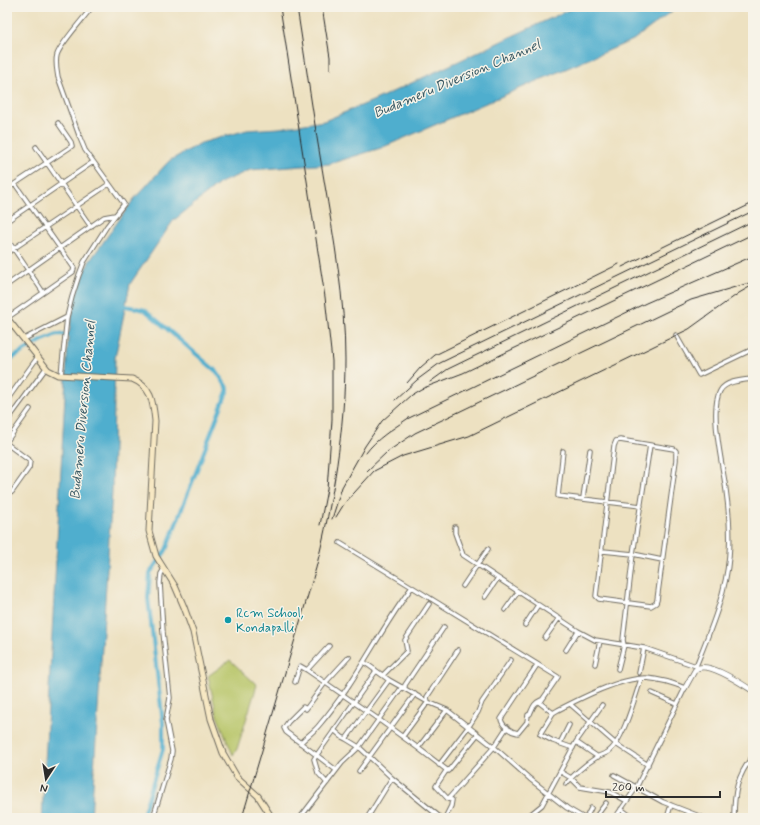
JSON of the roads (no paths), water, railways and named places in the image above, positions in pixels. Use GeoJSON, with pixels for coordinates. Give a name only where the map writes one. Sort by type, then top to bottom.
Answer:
{"type":"FeatureCollection","features":[{"type":"Feature","properties":{"kind":"main road"},"geometry":{"type":"LineString","coordinates":[[7,318],[51,373],[124,380],[132,379],[138,381],[151,395],[154,406],[155,421],[149,531],[156,556],[175,586],[193,632],[211,719],[223,753],[238,777],[258,796],[272,818]]}},
{"type":"Feature","properties":{"kind":"street"},"geometry":{"type":"LineString","coordinates":[[61,375],[67,317],[84,262],[124,204],[85,150],[56,68],[56,56],[61,47],[92,7]]}},
{"type":"Feature","properties":{"kind":"street"},"geometry":{"type":"LineString","coordinates":[[7,189],[72,146],[72,142],[58,123]]}},
{"type":"Feature","properties":{"kind":"street"},"geometry":{"type":"LineString","coordinates":[[36,147],[92,227]]}},
{"type":"Feature","properties":{"kind":"street"},"geometry":{"type":"LineString","coordinates":[[7,221],[93,162]]}},
{"type":"Feature","properties":{"kind":"street"},"geometry":{"type":"LineString","coordinates":[[7,318],[73,272],[74,268],[15,184]]}},
{"type":"Feature","properties":{"kind":"street"},"geometry":{"type":"LineString","coordinates":[[7,253],[109,184]]}},
{"type":"Feature","properties":{"kind":"street"},"geometry":{"type":"LineString","coordinates":[[7,285],[107,216],[115,215]]}},
{"type":"Feature","properties":{"kind":"street"},"geometry":{"type":"LineString","coordinates":[[7,239],[43,292]]}},
{"type":"Feature","properties":{"kind":"street"},"geometry":{"type":"LineString","coordinates":[[24,340],[67,317]]}},
{"type":"Feature","properties":{"kind":"street"},"geometry":{"type":"LineString","coordinates":[[676,335],[699,375],[753,349]]}},
{"type":"Feature","properties":{"kind":"street"},"geometry":{"type":"LineString","coordinates":[[7,400],[38,358]]}},
{"type":"Feature","properties":{"kind":"street"},"geometry":{"type":"LineString","coordinates":[[7,421],[46,368]]}},
{"type":"Feature","properties":{"kind":"street"},"geometry":{"type":"LineString","coordinates":[[615,818],[636,788],[685,688],[697,667],[718,607],[729,557],[730,523],[718,432],[716,410],[717,401],[720,390],[727,385],[743,380],[753,379]]}},
{"type":"Feature","properties":{"kind":"street"},"geometry":{"type":"LineString","coordinates":[[7,441],[30,409]]}},
{"type":"Feature","properties":{"kind":"street"},"geometry":{"type":"LineString","coordinates":[[620,440],[674,449],[676,451],[656,603],[651,606],[597,598],[608,501],[615,443],[620,440]]}},
{"type":"Feature","properties":{"kind":"street"},"geometry":{"type":"LineString","coordinates":[[7,444],[30,461],[29,468],[12,492]]}},
{"type":"Feature","properties":{"kind":"street"},"geometry":{"type":"LineString","coordinates":[[618,669],[624,645],[623,640],[633,554],[642,506],[650,445]]}},
{"type":"Feature","properties":{"kind":"street"},"geometry":{"type":"LineString","coordinates":[[583,498],[590,450]]}},
{"type":"Feature","properties":{"kind":"street"},"geometry":{"type":"LineString","coordinates":[[563,451],[558,496],[642,506]]}},
{"type":"Feature","properties":{"kind":"street"},"geometry":{"type":"LineString","coordinates":[[455,527],[455,533],[463,555],[578,631],[600,641],[644,648],[697,667],[709,668],[753,691]]}},
{"type":"Feature","properties":{"kind":"street"},"geometry":{"type":"LineString","coordinates":[[340,543],[558,677],[541,700],[534,704],[530,714],[528,715],[527,722],[520,732],[516,733],[501,722],[501,719],[537,665]]}},
{"type":"Feature","properties":{"kind":"street"},"geometry":{"type":"LineString","coordinates":[[463,586],[488,549]]}},
{"type":"Feature","properties":{"kind":"street"},"geometry":{"type":"LineString","coordinates":[[603,552],[633,554],[662,560]]}},
{"type":"Feature","properties":{"kind":"street"},"geometry":{"type":"LineString","coordinates":[[153,818],[171,759],[172,751],[166,727],[170,698],[163,632],[160,583],[161,574],[164,569]]}},
{"type":"Feature","properties":{"kind":"street"},"geometry":{"type":"LineString","coordinates":[[485,598],[498,578]]}},
{"type":"Feature","properties":{"kind":"street"},"geometry":{"type":"LineString","coordinates":[[300,743],[320,725],[364,662],[389,620],[412,587]]}},
{"type":"Feature","properties":{"kind":"street"},"geometry":{"type":"LineString","coordinates":[[505,610],[518,592]]}},
{"type":"Feature","properties":{"kind":"street"},"geometry":{"type":"LineString","coordinates":[[383,675],[407,651],[405,640],[429,604]]}},
{"type":"Feature","properties":{"kind":"street"},"geometry":{"type":"LineString","coordinates":[[525,625],[538,605]]}},
{"type":"Feature","properties":{"kind":"street"},"geometry":{"type":"LineString","coordinates":[[545,638],[559,618]]}},
{"type":"Feature","properties":{"kind":"street"},"geometry":{"type":"LineString","coordinates":[[300,818],[336,770],[358,747],[402,687],[405,687],[405,684],[444,627]]}},
{"type":"Feature","properties":{"kind":"street"},"geometry":{"type":"LineString","coordinates":[[566,650],[578,631]]}},
{"type":"Feature","properties":{"kind":"street"},"geometry":{"type":"LineString","coordinates":[[595,664],[600,641]]}},
{"type":"Feature","properties":{"kind":"street"},"geometry":{"type":"LineString","coordinates":[[307,670],[329,646]]}},
{"type":"Feature","properties":{"kind":"street"},"geometry":{"type":"LineString","coordinates":[[639,673],[644,648]]}},
{"type":"Feature","properties":{"kind":"street"},"geometry":{"type":"LineString","coordinates":[[403,736],[428,702],[427,697],[458,650]]}},
{"type":"Feature","properties":{"kind":"street"},"geometry":{"type":"LineString","coordinates":[[336,770],[285,731],[285,726],[303,707],[306,709],[325,683],[349,657]]}},
{"type":"Feature","properties":{"kind":"street"},"geometry":{"type":"LineString","coordinates":[[439,765],[469,726],[478,712],[482,702],[511,660]]}},
{"type":"Feature","properties":{"kind":"street"},"geometry":{"type":"LineString","coordinates":[[364,662],[389,680],[428,702],[447,710],[469,726],[566,808],[585,818],[591,808]]}},
{"type":"Feature","properties":{"kind":"street"},"geometry":{"type":"LineString","coordinates":[[295,682],[300,666],[403,736],[446,771]]}},
{"type":"Feature","properties":{"kind":"street"},"geometry":{"type":"LineString","coordinates":[[327,783],[318,773],[314,759],[376,671]]}},
{"type":"Feature","properties":{"kind":"street"},"geometry":{"type":"LineString","coordinates":[[573,748],[553,741],[540,734],[553,713],[570,704],[622,682],[641,679],[656,679],[685,688]]}},
{"type":"Feature","properties":{"kind":"street"},"geometry":{"type":"LineString","coordinates":[[566,784],[570,778],[598,757],[609,752],[616,744],[627,720],[641,679]]}},
{"type":"Feature","properties":{"kind":"street"},"geometry":{"type":"LineString","coordinates":[[346,739],[389,680]]}},
{"type":"Feature","properties":{"kind":"street"},"geometry":{"type":"LineString","coordinates":[[652,693],[677,704]]}},
{"type":"Feature","properties":{"kind":"street"},"geometry":{"type":"LineString","coordinates":[[359,771],[415,694]]}},
{"type":"Feature","properties":{"kind":"street"},"geometry":{"type":"LineString","coordinates":[[541,700],[540,704],[553,713]]}},
{"type":"Feature","properties":{"kind":"street"},"geometry":{"type":"LineString","coordinates":[[570,704],[616,744],[648,765]]}},
{"type":"Feature","properties":{"kind":"street"},"geometry":{"type":"LineString","coordinates":[[526,818],[540,808],[576,742],[602,705]]}},
{"type":"Feature","properties":{"kind":"street"},"geometry":{"type":"LineString","coordinates":[[418,748],[447,710]]}},
{"type":"Feature","properties":{"kind":"street"},"geometry":{"type":"LineString","coordinates":[[560,743],[569,725]]}},
{"type":"Feature","properties":{"kind":"street"},"geometry":{"type":"LineString","coordinates":[[448,799],[494,747],[507,727]]}},
{"type":"Feature","properties":{"kind":"street"},"geometry":{"type":"LineString","coordinates":[[334,730],[358,747],[392,778],[441,818]]}},
{"type":"Feature","properties":{"kind":"street"},"geometry":{"type":"LineString","coordinates":[[445,818],[451,806],[452,800],[448,799],[436,786],[446,771],[449,771],[478,734]]}},
{"type":"Feature","properties":{"kind":"street"},"geometry":{"type":"LineString","coordinates":[[576,742],[598,757]]}},
{"type":"Feature","properties":{"kind":"street"},"geometry":{"type":"LineString","coordinates":[[734,818],[734,793],[746,764],[753,756]]}},
{"type":"Feature","properties":{"kind":"street"},"geometry":{"type":"LineString","coordinates":[[561,772],[580,787],[610,792],[627,802]]}},
{"type":"Feature","properties":{"kind":"street"},"geometry":{"type":"LineString","coordinates":[[614,775],[636,788],[671,805],[704,818]]}},
{"type":"Feature","properties":{"kind":"street"},"geometry":{"type":"LineString","coordinates":[[373,818],[369,815],[392,778]]}},
{"type":"Feature","properties":{"kind":"street"},"geometry":{"type":"LineString","coordinates":[[595,818],[606,803]]}},
{"type":"Feature","properties":{"kind":"street"},"geometry":{"type":"LineString","coordinates":[[667,818],[671,805]]}},
{"type":"Feature","properties":{"kind":"street"},"geometry":{"type":"LineString","coordinates":[[621,809],[633,818]]}},
{"type":"Feature","properties":{"kind":"water","name":"Budameru Diversion Channel"},"geometry":{"type":"Polygon","coordinates":[[[575,7],[678,7],[633,40],[381,148],[329,164],[250,170],[220,183],[173,221],[130,284],[115,358],[112,492],[91,818],[42,818],[68,340],[75,297],[89,262],[134,199],[169,161],[201,143],[247,130],[279,128],[324,121],[375,100],[575,7]]]}},
{"type":"Feature","properties":{"kind":"waterway"},"geometry":{"type":"LineString","coordinates":[[121,305],[145,310],[217,372],[228,389],[166,550],[150,573],[148,598],[163,723],[163,749],[142,818]]}},
{"type":"Feature","properties":{"kind":"waterway","name":"Budameru Diversion Channel"},"geometry":{"type":"LineString","coordinates":[[7,361],[41,341],[57,334],[74,335]]}},
{"type":"Feature","properties":{"kind":"railway"},"geometry":{"type":"LineString","coordinates":[[280,7],[325,297],[332,361],[332,420],[327,489],[320,525]]}},
{"type":"Feature","properties":{"kind":"railway"},"geometry":{"type":"LineString","coordinates":[[242,818],[316,568],[333,491],[343,412],[345,337],[341,292],[297,7]]}},
{"type":"Feature","properties":{"kind":"railway"},"geometry":{"type":"LineString","coordinates":[[322,7],[330,57],[330,69]]}},
{"type":"Feature","properties":{"kind":"railway"},"geometry":{"type":"LineString","coordinates":[[622,267],[753,203]]}},
{"type":"Feature","properties":{"kind":"railway"},"geometry":{"type":"LineString","coordinates":[[395,400],[417,380],[440,363],[753,211]]}},
{"type":"Feature","properties":{"kind":"railway"},"geometry":{"type":"LineString","coordinates":[[430,382],[448,369],[753,221]]}},
{"type":"Feature","properties":{"kind":"railway"},"geometry":{"type":"LineString","coordinates":[[332,519],[342,487],[365,446],[382,421],[411,395],[421,389],[463,373],[753,234]]}},
{"type":"Feature","properties":{"kind":"railway"},"geometry":{"type":"LineString","coordinates":[[366,453],[380,439],[407,419],[646,303],[753,256]]}},
{"type":"Feature","properties":{"kind":"railway"},"geometry":{"type":"LineString","coordinates":[[407,383],[421,367],[435,355],[619,264]]}},
{"type":"Feature","properties":{"kind":"railway"},"geometry":{"type":"LineString","coordinates":[[367,471],[387,452],[415,433],[691,300],[749,283]]}},
{"type":"Feature","properties":{"kind":"railway"},"geometry":{"type":"LineString","coordinates":[[336,517],[344,504],[374,471],[403,456],[469,436],[689,329],[739,293],[753,285]]}},
{"type":"Feature","properties":{"kind":"place","name":"Rcm School, Kondapalli"},"geometry":{"type":"Point","coordinates":[228,620]}}]}
